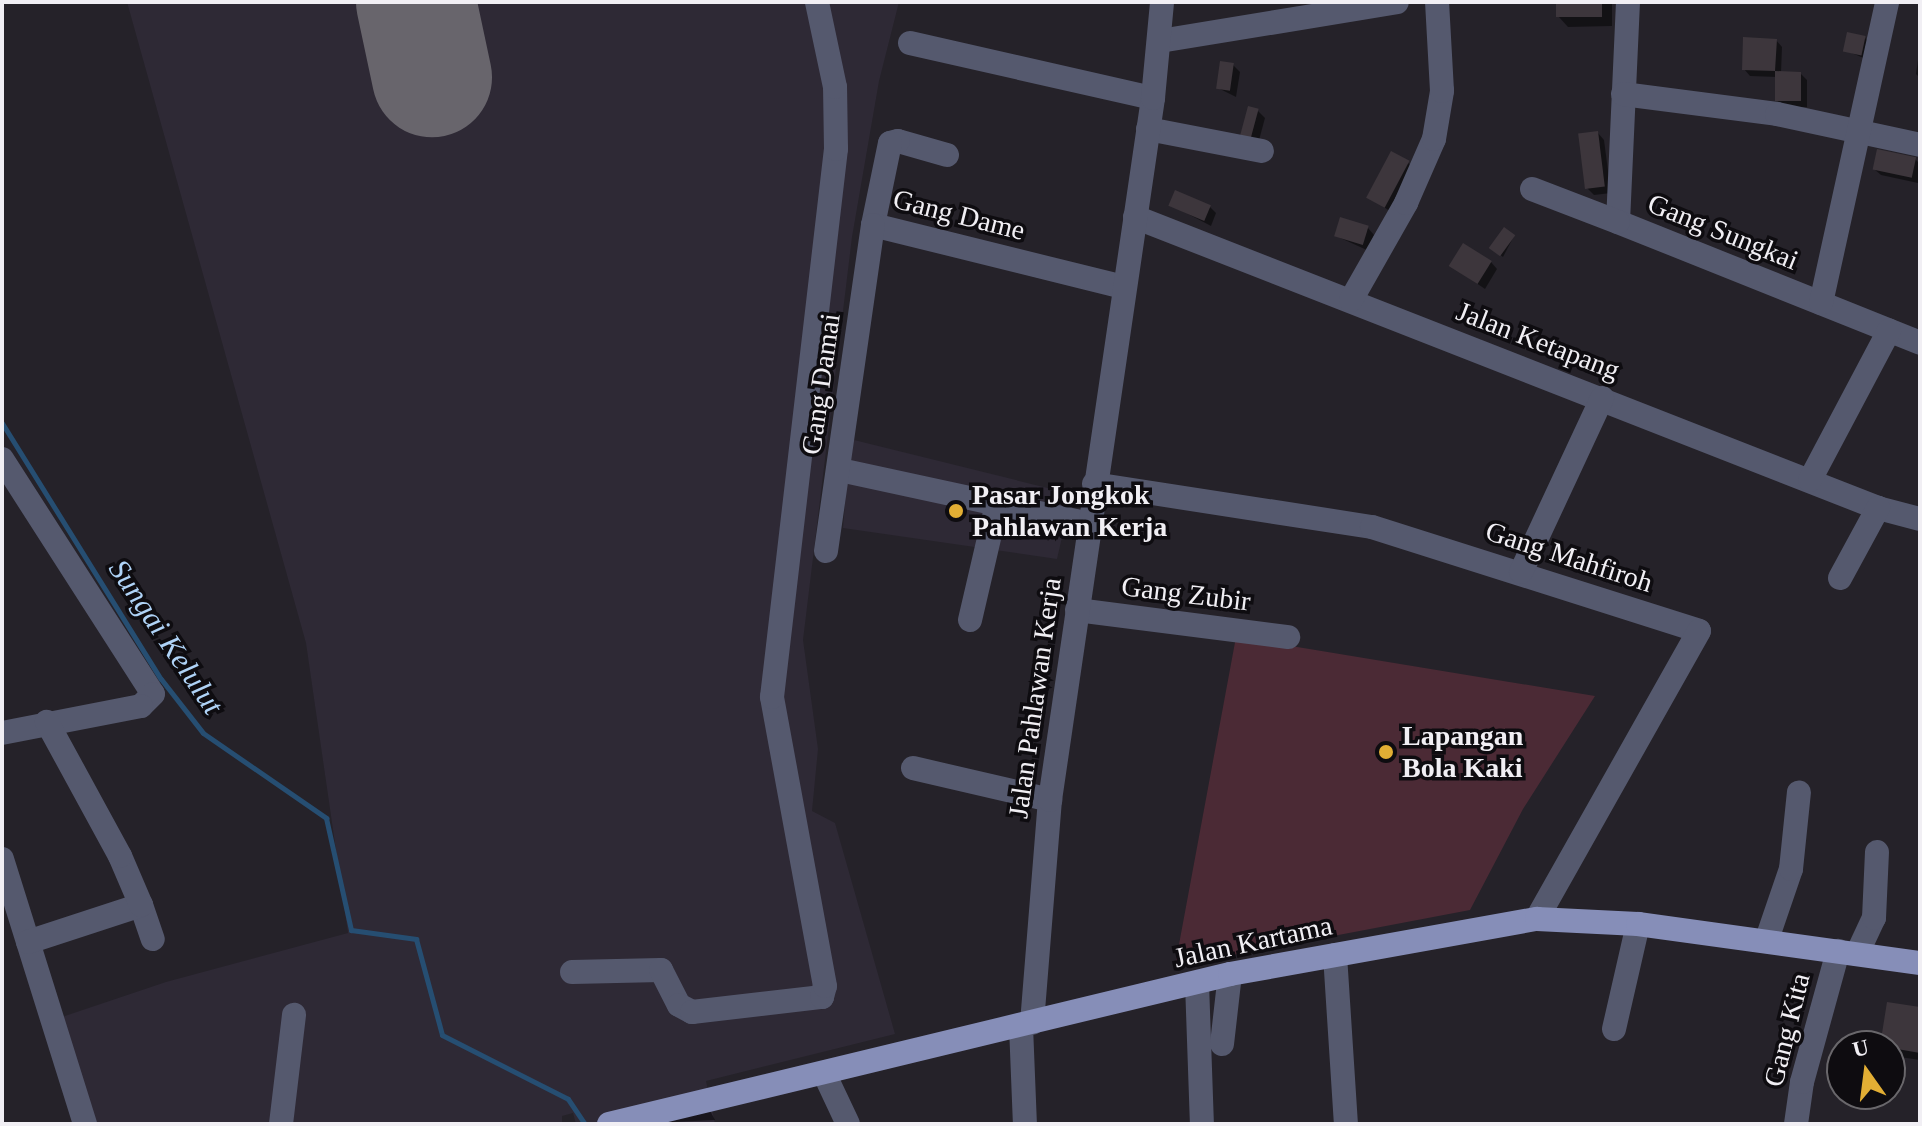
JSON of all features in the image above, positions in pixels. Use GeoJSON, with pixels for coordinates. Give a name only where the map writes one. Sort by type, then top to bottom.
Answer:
{"type":"FeatureCollection","features":[{"type":"Feature","properties":{"kind":"main road","name":"Jalan Kartama"},"geometry":{"type":"LineString","coordinates":[[611,1123],[1230,974],[1537,919],[1638,924],[1767,939],[1920,963]]}},
{"type":"Feature","properties":{"kind":"street"},"geometry":{"type":"LineString","coordinates":[[572,972],[661,970],[679,1005],[692,1012],[822,997],[825,986],[772,697],[836,149],[835,87],[817,2]]}},
{"type":"Feature","properties":{"kind":"street","name":"Jalan Pahlawan Kerja"},"geometry":{"type":"LineString","coordinates":[[1025,1124],[1026,1025],[1050,800],[1153,98],[1162,2]]}},
{"type":"Feature","properties":{"kind":"street"},"geometry":{"type":"LineString","coordinates":[[1160,41],[1397,2]]}},
{"type":"Feature","properties":{"kind":"street"},"geometry":{"type":"LineString","coordinates":[[1351,300],[1406,203],[1434,139],[1442,91],[1437,2]]}},
{"type":"Feature","properties":{"kind":"street","name":"Gang Sungkai"},"geometry":{"type":"LineString","coordinates":[[1628,2],[1618,222],[1920,343]]}},
{"type":"Feature","properties":{"kind":"street"},"geometry":{"type":"LineString","coordinates":[[1821,303],[1887,2]]}},
{"type":"Feature","properties":{"kind":"street"},"geometry":{"type":"LineString","coordinates":[[910,43],[1153,98]]}},
{"type":"Feature","properties":{"kind":"street"},"geometry":{"type":"LineString","coordinates":[[1623,94],[1777,114],[1857,135],[1920,145]]}},
{"type":"Feature","properties":{"kind":"street"},"geometry":{"type":"LineString","coordinates":[[1148,129],[1262,151]]}},
{"type":"Feature","properties":{"kind":"street","name":"Gang Dame"},"geometry":{"type":"LineString","coordinates":[[947,155],[898,141],[890,143],[873,225],[1123,287]]}},
{"type":"Feature","properties":{"kind":"street"},"geometry":{"type":"LineString","coordinates":[[1532,189],[1618,222]]}},
{"type":"Feature","properties":{"kind":"street","name":"Jalan Ketapang"},"geometry":{"type":"LineString","coordinates":[[1135,217],[1878,508],[1920,519]]}},
{"type":"Feature","properties":{"kind":"street","name":"Gang Damai"},"geometry":{"type":"LineString","coordinates":[[826,551],[873,225]]}},
{"type":"Feature","properties":{"kind":"street"},"geometry":{"type":"LineString","coordinates":[[1810,480],[1889,331]]}},
{"type":"Feature","properties":{"kind":"street"},"geometry":{"type":"LineString","coordinates":[[1521,572],[1602,398]]}},
{"type":"Feature","properties":{"kind":"street"},"geometry":{"type":"LineString","coordinates":[[2,459],[153,694],[141,706],[2,733]]}},
{"type":"Feature","properties":{"kind":"street"},"geometry":{"type":"LineString","coordinates":[[840,470],[1090,524]]}},
{"type":"Feature","properties":{"kind":"street","name":"Gang Mahfiroh"},"geometry":{"type":"LineString","coordinates":[[1094,484],[1223,507],[1334,519],[1521,572],[1699,631],[1537,919]]}},
{"type":"Feature","properties":{"kind":"street"},"geometry":{"type":"LineString","coordinates":[[970,620],[997,504]]}},
{"type":"Feature","properties":{"kind":"street"},"geometry":{"type":"LineString","coordinates":[[1840,578],[1878,508]]}},
{"type":"Feature","properties":{"kind":"street","name":"Gang Zubir"},"geometry":{"type":"LineString","coordinates":[[1077,610],[1288,637]]}},
{"type":"Feature","properties":{"kind":"street"},"geometry":{"type":"LineString","coordinates":[[47,722],[120,856],[153,939]]}},
{"type":"Feature","properties":{"kind":"street"},"geometry":{"type":"LineString","coordinates":[[913,768],[1050,800]]}},
{"type":"Feature","properties":{"kind":"street"},"geometry":{"type":"LineString","coordinates":[[1767,939],[1791,869],[1799,792]]}},
{"type":"Feature","properties":{"kind":"street","name":"Gang Kita"},"geometry":{"type":"LineString","coordinates":[[1796,1124],[1802,1082],[1848,952],[1874,918],[1877,852]]}},
{"type":"Feature","properties":{"kind":"street"},"geometry":{"type":"LineString","coordinates":[[2,859],[85,1124]]}},
{"type":"Feature","properties":{"kind":"street"},"geometry":{"type":"LineString","coordinates":[[28,942],[141,905]]}},
{"type":"Feature","properties":{"kind":"street"},"geometry":{"type":"LineString","coordinates":[[1614,1029],[1638,924]]}},
{"type":"Feature","properties":{"kind":"street"},"geometry":{"type":"LineString","coordinates":[[1335,955],[1346,1124]]}},
{"type":"Feature","properties":{"kind":"street"},"geometry":{"type":"LineString","coordinates":[[1222,1044],[1230,974]]}},
{"type":"Feature","properties":{"kind":"street"},"geometry":{"type":"LineString","coordinates":[[1197,983],[1202,1124]]}},
{"type":"Feature","properties":{"kind":"street"},"geometry":{"type":"LineString","coordinates":[[281,1124],[294,1015]]}},
{"type":"Feature","properties":{"kind":"street"},"geometry":{"type":"LineString","coordinates":[[824,1073],[848,1124]]}},
{"type":"Feature","properties":{"kind":"shaded area"},"geometry":{"type":"Polygon","coordinates":[[[127,2],[899,2],[879,81],[852,237],[803,640],[818,749],[812,811],[835,823],[895,1034],[706,1081],[715,1124],[576,1124],[573,1113],[562,1116],[562,1124],[75,1124],[53,1020],[166,982],[348,933],[306,643],[127,2]]]}},
{"type":"Feature","properties":{"kind":"shaded area","name":"Pasar Jongkok Pahlawan Kerja"},"geometry":{"type":"Polygon","coordinates":[[[850,439],[1072,494],[1057,559],[843,528],[850,439]]]}},
{"type":"Feature","properties":{"kind":"shaded area","name":"Lapangan Bola Kaki"},"geometry":{"type":"Polygon","coordinates":[[[1236,637],[1595,696],[1523,809],[1470,910],[1175,966],[1236,637]]]}},
{"type":"Feature","properties":{"kind":"building"},"geometry":{"type":"Polygon","coordinates":[[[1556,2],[1602,2],[1602,17],[1556,17],[1556,2]]]}},
{"type":"Feature","properties":{"kind":"building"},"geometry":{"type":"Polygon","coordinates":[[[1847,32],[1866,36],[1861,56],[1843,52],[1847,32]]]}},
{"type":"Feature","properties":{"kind":"building"},"geometry":{"type":"Polygon","coordinates":[[[1743,37],[1777,39],[1775,71],[1742,70],[1743,37]]]}},
{"type":"Feature","properties":{"kind":"building"},"geometry":{"type":"Polygon","coordinates":[[[1220,61],[1234,63],[1230,91],[1216,89],[1220,61]]]}},
{"type":"Feature","properties":{"kind":"building"},"geometry":{"type":"Polygon","coordinates":[[[1775,71],[1801,72],[1801,101],[1775,101],[1775,71]]]}},
{"type":"Feature","properties":{"kind":"building"},"geometry":{"type":"Polygon","coordinates":[[[1248,106],[1259,109],[1251,139],[1240,136],[1248,106]]]}},
{"type":"Feature","properties":{"kind":"building"},"geometry":{"type":"Polygon","coordinates":[[[1598,131],[1605,187],[1585,189],[1578,133],[1598,131]]]}},
{"type":"Feature","properties":{"kind":"building"},"geometry":{"type":"Polygon","coordinates":[[[1877,149],[1916,157],[1912,178],[1873,170],[1877,149]]]}},
{"type":"Feature","properties":{"kind":"building"},"geometry":{"type":"Polygon","coordinates":[[[1391,151],[1410,161],[1385,208],[1366,198],[1391,151]]]}},
{"type":"Feature","properties":{"kind":"building"},"geometry":{"type":"Polygon","coordinates":[[[1175,190],[1211,205],[1204,221],[1168,206],[1175,190]]]}},
{"type":"Feature","properties":{"kind":"building"},"geometry":{"type":"Polygon","coordinates":[[[1340,217],[1369,226],[1363,245],[1334,236],[1340,217]]]}},
{"type":"Feature","properties":{"kind":"building"},"geometry":{"type":"Polygon","coordinates":[[[1504,227],[1515,235],[1500,256],[1489,248],[1504,227]]]}},
{"type":"Feature","properties":{"kind":"building"},"geometry":{"type":"Polygon","coordinates":[[[1463,243],[1492,261],[1478,284],[1449,266],[1463,243]]]}},
{"type":"Feature","properties":{"kind":"building"},"geometry":{"type":"Polygon","coordinates":[[[1887,1002],[1920,1007],[1920,1053],[1906,1051],[1906,1030],[1883,1030],[1887,1002]]]}},
{"type":"Feature","properties":{"kind":"waterway","name":"Sungai Kelulut"},"geometry":{"type":"LineString","coordinates":[[2,423],[161,679],[203,733],[326,818],[351,930],[416,939],[442,1035],[568,1099],[585,1124]]}},
{"type":"Feature","properties":{"kind":"runway"},"geometry":{"type":"LineString","coordinates":[[416,2],[432,77]]}},
{"type":"Feature","properties":{"kind":"place","name":"Pasar Jongkok Pahlawan Kerja"},"geometry":{"type":"Point","coordinates":[956,511]}},
{"type":"Feature","properties":{"kind":"place","name":"Lapangan Bola Kaki"},"geometry":{"type":"Point","coordinates":[1386,752]}}]}
